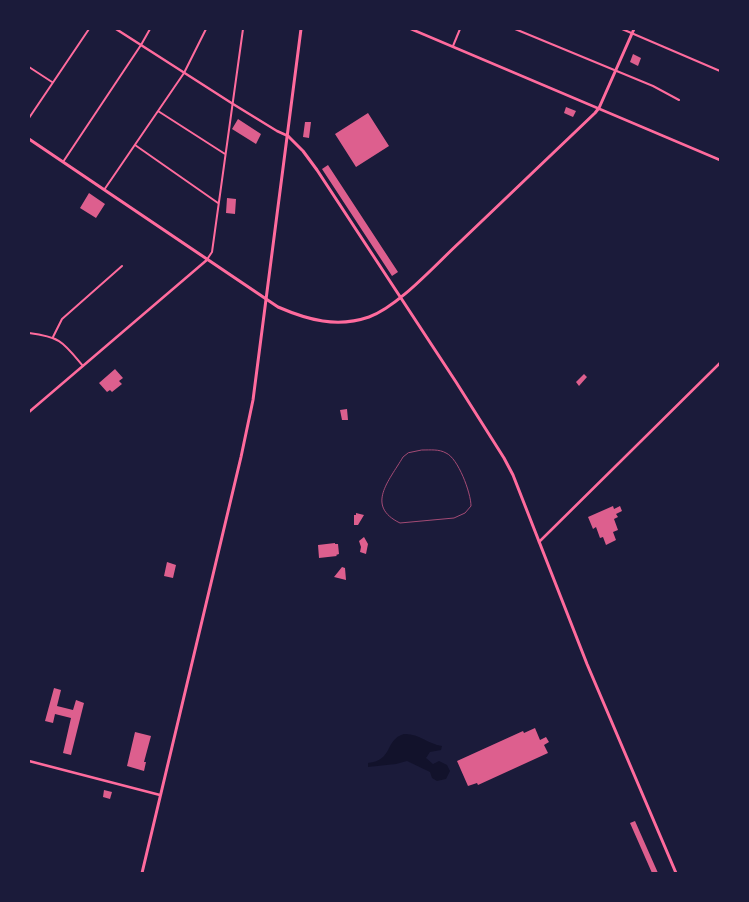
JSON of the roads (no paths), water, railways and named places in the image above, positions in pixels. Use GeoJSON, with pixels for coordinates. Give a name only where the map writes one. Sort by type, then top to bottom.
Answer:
{"type":"FeatureCollection","features":[{"type":"Feature","properties":{"kind":"main road"},"geometry":{"type":"LineString","coordinates":[[142,873],[253,400],[301,29]]}},
{"type":"Feature","properties":{"kind":"main road"},"geometry":{"type":"LineString","coordinates":[[29,139],[278,306],[298,316],[323,322],[354,321],[374,315],[411,289],[599,108],[633,31]]}},
{"type":"Feature","properties":{"kind":"main road"},"geometry":{"type":"LineString","coordinates":[[288,136],[303,151],[317,170],[504,458],[513,475],[611,723],[676,873]]}},
{"type":"Feature","properties":{"kind":"street"},"geometry":{"type":"LineString","coordinates":[[29,118],[89,29]]}},
{"type":"Feature","properties":{"kind":"street"},"geometry":{"type":"LineString","coordinates":[[116,29],[233,104],[288,136]]}},
{"type":"Feature","properties":{"kind":"street"},"geometry":{"type":"LineString","coordinates":[[63,162],[150,29]]}},
{"type":"Feature","properties":{"kind":"street"},"geometry":{"type":"LineString","coordinates":[[104,190],[184,73],[206,29]]}},
{"type":"Feature","properties":{"kind":"street"},"geometry":{"type":"LineString","coordinates":[[29,412],[208,259],[212,252],[243,29]]}},
{"type":"Feature","properties":{"kind":"street"},"geometry":{"type":"LineString","coordinates":[[411,29],[720,160]]}},
{"type":"Feature","properties":{"kind":"street"},"geometry":{"type":"LineString","coordinates":[[453,46],[460,29]]}},
{"type":"Feature","properties":{"kind":"street"},"geometry":{"type":"LineString","coordinates":[[515,29],[616,70],[679,100]]}},
{"type":"Feature","properties":{"kind":"street"},"geometry":{"type":"LineString","coordinates":[[622,29],[633,31],[720,71]]}},
{"type":"Feature","properties":{"kind":"street"},"geometry":{"type":"LineString","coordinates":[[29,67],[52,82]]}},
{"type":"Feature","properties":{"kind":"street"},"geometry":{"type":"LineString","coordinates":[[158,111],[225,154]]}},
{"type":"Feature","properties":{"kind":"street"},"geometry":{"type":"LineString","coordinates":[[134,145],[218,203]]}},
{"type":"Feature","properties":{"kind":"street"},"geometry":{"type":"LineString","coordinates":[[52,336],[62,319],[122,266]]}},
{"type":"Feature","properties":{"kind":"street"},"geometry":{"type":"LineString","coordinates":[[29,333],[52,336],[66,346],[83,366]]}},
{"type":"Feature","properties":{"kind":"street"},"geometry":{"type":"LineString","coordinates":[[539,542],[720,362]]}},
{"type":"Feature","properties":{"kind":"street"},"geometry":{"type":"LineString","coordinates":[[29,761],[160,795]]}},
{"type":"Feature","properties":{"kind":"railway"},"geometry":{"type":"LineString","coordinates":[[422,450],[435,450],[451,456],[463,476],[470,500],[471,506],[465,513],[454,518],[400,523],[384,509],[383,493],[403,457],[408,453],[422,450]]}}]}
